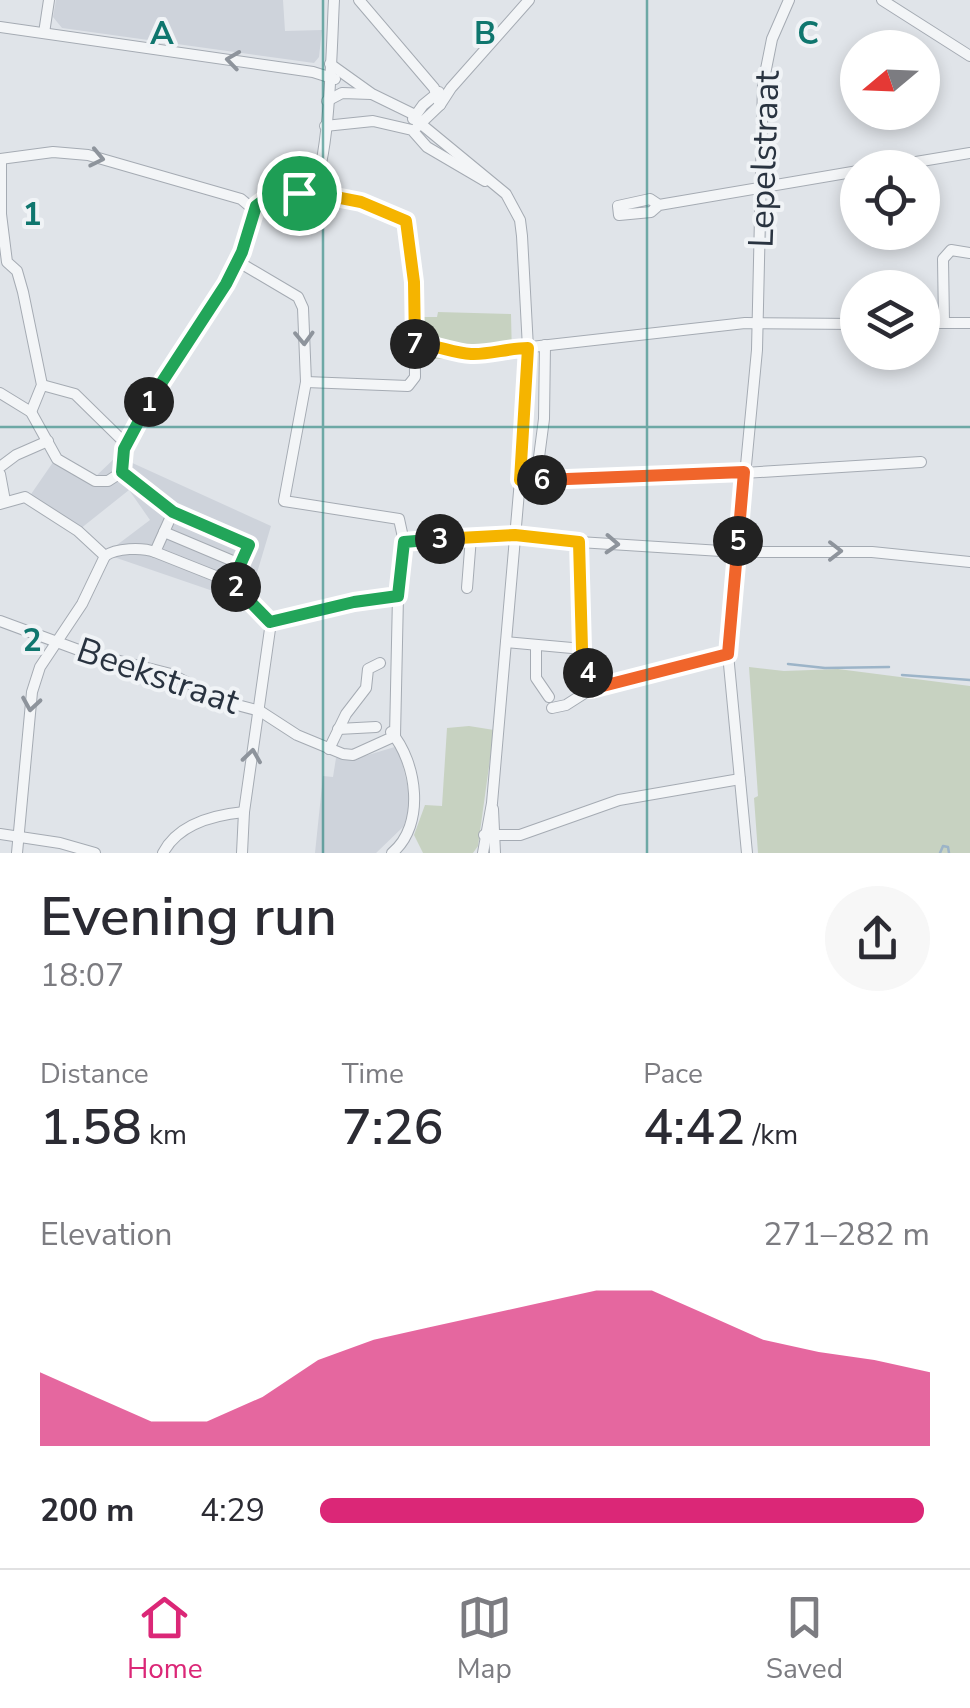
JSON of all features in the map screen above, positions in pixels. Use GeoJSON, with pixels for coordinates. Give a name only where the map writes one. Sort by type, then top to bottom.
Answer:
{"type":"FeatureCollection","features":[{"type":"Feature","properties":{"kind":"street"},"geometry":{"type":"LineString","coordinates":[[44,33],[49,0]]}},
{"type":"Feature","properties":{"kind":"street"},"geometry":{"type":"LineString","coordinates":[[122,472],[126,444],[237,261],[254,210],[264,200],[312,187],[319,171],[325,126],[334,0]]}},
{"type":"Feature","properties":{"kind":"street"},"geometry":{"type":"LineString","coordinates":[[359,0],[436,98]]}},
{"type":"Feature","properties":{"kind":"street"},"geometry":{"type":"LineString","coordinates":[[416,123],[529,0]]}},
{"type":"Feature","properties":{"kind":"street","name":"Lepelstraat"},"geometry":{"type":"LineString","coordinates":[[747,853],[728,654],[758,322],[763,84],[772,39],[788,0]]}},
{"type":"Feature","properties":{"kind":"street"},"geometry":{"type":"LineString","coordinates":[[882,0],[970,56]]}},
{"type":"Feature","properties":{"kind":"street"},"geometry":{"type":"LineString","coordinates":[[0,26],[329,70],[392,104],[416,123],[427,148],[495,186],[514,204],[520,220],[528,348],[490,835],[483,853]]}},
{"type":"Feature","properties":{"kind":"street"},"geometry":{"type":"LineString","coordinates":[[327,101],[342,93],[372,94]]}},
{"type":"Feature","properties":{"kind":"street"},"geometry":{"type":"LineString","coordinates":[[392,104],[436,98]]}},
{"type":"Feature","properties":{"kind":"street"},"geometry":{"type":"LineString","coordinates":[[325,126],[372,121],[416,123]]}},
{"type":"Feature","properties":{"kind":"street"},"geometry":{"type":"LineString","coordinates":[[31,412],[42,385],[17,271],[3,262],[0,160],[53,152],[88,155],[241,198],[254,210]]}},
{"type":"Feature","properties":{"kind":"street"},"geometry":{"type":"LineString","coordinates":[[940,158],[970,153]]}},
{"type":"Feature","properties":{"kind":"street"},"geometry":{"type":"LineString","coordinates":[[659,204],[840,174]]}},
{"type":"Feature","properties":{"kind":"street"},"geometry":{"type":"LineString","coordinates":[[306,382],[408,386],[415,378],[414,282],[406,221],[361,202],[320,194],[312,187]]}},
{"type":"Feature","properties":{"kind":"street"},"geometry":{"type":"LineString","coordinates":[[944,323],[943,259],[951,250],[970,252]]}},
{"type":"Feature","properties":{"kind":"street"},"geometry":{"type":"LineString","coordinates":[[237,261],[298,297],[303,308],[306,382],[284,501],[399,519],[402,524],[392,732],[402,744],[416,807],[409,831],[392,853]]}},
{"type":"Feature","properties":{"kind":"street"},"geometry":{"type":"LineString","coordinates":[[414,344],[436,344],[469,354],[758,322],[773,326],[840,324]]}},
{"type":"Feature","properties":{"kind":"street"},"geometry":{"type":"LineString","coordinates":[[940,323],[970,324]]}},
{"type":"Feature","properties":{"kind":"street"},"geometry":{"type":"LineString","coordinates":[[536,480],[544,419],[545,345]]}},
{"type":"Feature","properties":{"kind":"street"},"geometry":{"type":"LineString","coordinates":[[42,385],[75,394],[126,444]]}},
{"type":"Feature","properties":{"kind":"street"},"geometry":{"type":"LineString","coordinates":[[0,394],[31,412],[56,456],[96,480],[108,481],[122,472]]}},
{"type":"Feature","properties":{"kind":"street"},"geometry":{"type":"LineString","coordinates":[[524,418],[544,419]]}},
{"type":"Feature","properties":{"kind":"street"},"geometry":{"type":"LineString","coordinates":[[48,441],[0,470],[6,501],[26,497],[78,531],[104,556]]}},
{"type":"Feature","properties":{"kind":"street"},"geometry":{"type":"LineString","coordinates":[[520,480],[921,462]]}},
{"type":"Feature","properties":{"kind":"street"},"geometry":{"type":"LineString","coordinates":[[122,472],[173,512],[249,545],[232,583]]}},
{"type":"Feature","properties":{"kind":"street"},"geometry":{"type":"LineString","coordinates":[[156,552],[173,512]]}},
{"type":"Feature","properties":{"kind":"street"},"geometry":{"type":"LineString","coordinates":[[164,532],[240,564]]}},
{"type":"Feature","properties":{"kind":"street"},"geometry":{"type":"LineString","coordinates":[[404,542],[515,535],[738,552],[872,552],[970,562]]}},
{"type":"Feature","properties":{"kind":"street"},"geometry":{"type":"LineString","coordinates":[[467,588],[471,536]]}},
{"type":"Feature","properties":{"kind":"street"},"geometry":{"type":"LineString","coordinates":[[579,542],[582,649],[591,689]]}},
{"type":"Feature","properties":{"kind":"street"},"geometry":{"type":"LineString","coordinates":[[16,853],[32,692],[40,667],[82,604],[104,556],[148,549],[156,552],[232,583],[270,622]]}},
{"type":"Feature","properties":{"kind":"street"},"geometry":{"type":"LineString","coordinates":[[270,622],[398,596]]}},
{"type":"Feature","properties":{"kind":"street","name":"Beekstraat"},"geometry":{"type":"LineString","coordinates":[[0,621],[142,670],[172,674],[222,702],[260,711],[297,735],[329,749]]}},
{"type":"Feature","properties":{"kind":"street"},"geometry":{"type":"LineString","coordinates":[[242,853],[270,622]]}},
{"type":"Feature","properties":{"kind":"street"},"geometry":{"type":"LineString","coordinates":[[506,642],[582,649]]}},
{"type":"Feature","properties":{"kind":"street"},"geometry":{"type":"LineString","coordinates":[[536,645],[536,678],[550,702],[566,705],[591,689],[728,654]]}},
{"type":"Feature","properties":{"kind":"street"},"geometry":{"type":"LineString","coordinates":[[380,663],[368,668],[366,688],[346,714],[329,749],[353,755],[392,732]]}},
{"type":"Feature","properties":{"kind":"street"},"geometry":{"type":"LineString","coordinates":[[338,729],[376,727]]}},
{"type":"Feature","properties":{"kind":"street"},"geometry":{"type":"LineString","coordinates":[[490,835],[520,836],[619,800],[740,778]]}},
{"type":"Feature","properties":{"kind":"street"},"geometry":{"type":"LineString","coordinates":[[163,853],[170,838],[182,830],[244,812]]}},
{"type":"Feature","properties":{"kind":"street"},"geometry":{"type":"LineString","coordinates":[[0,834],[96,853]]}},
{"type":"Feature","properties":{"kind":"street"},"geometry":{"type":"LineString","coordinates":[[490,835],[496,853]]}},
{"type":"Feature","properties":{"kind":"shaded area"},"geometry":{"type":"Polygon","coordinates":[[[56,0],[283,0],[285,31],[322,30],[319,57],[314,63],[62,28],[53,17],[56,0]]]}},
{"type":"Feature","properties":{"kind":"shaded area"},"geometry":{"type":"Polygon","coordinates":[[[58,455],[95,477],[117,456],[271,526],[248,603],[105,554],[150,520],[129,490],[75,533],[27,500],[58,455]]]}},
{"type":"Feature","properties":{"kind":"shaded area"},"geometry":{"type":"Polygon","coordinates":[[[398,746],[412,804],[403,827],[376,853],[315,853],[323,776],[333,777],[336,758],[358,758],[398,746]]]}},
{"type":"Feature","properties":{"kind":"green space"},"geometry":{"type":"Polygon","coordinates":[[[438,312],[511,314],[512,358],[422,359],[422,317],[437,317],[438,312]]]}},
{"type":"Feature","properties":{"kind":"green space"},"geometry":{"type":"Polygon","coordinates":[[[749,667],[784,671],[838,669],[970,686],[970,853],[758,853],[749,667]]]}},
{"type":"Feature","properties":{"kind":"green space"},"geometry":{"type":"Polygon","coordinates":[[[447,728],[494,730],[478,846],[473,853],[423,853],[414,835],[425,805],[442,806],[447,728]]]}},
{"type":"Feature","properties":{"kind":"waterway"},"geometry":{"type":"LineString","coordinates":[[788,664],[889,667]]}},
{"type":"Feature","properties":{"kind":"waterway"},"geometry":{"type":"LineString","coordinates":[[902,675],[970,680]]}},
{"type":"Feature","properties":{"kind":"waterway"},"geometry":{"type":"LineString","coordinates":[[940,853],[943,846],[948,847],[949,853]]}},
{"type":"Feature","properties":{"kind":"route"},"geometry":{"type":"LineString","coordinates":[[312,187],[320,194],[361,202],[406,221],[414,282],[414,344],[436,344],[469,354],[528,348],[520,480],[744,472],[728,654],[591,689],[582,649],[579,542],[515,535],[404,542],[398,596],[373,598],[270,622],[232,583],[249,545],[173,512],[122,472],[126,444],[159,385],[226,284],[242,252],[256,206],[264,200],[299,193],[312,187]]}}]}
